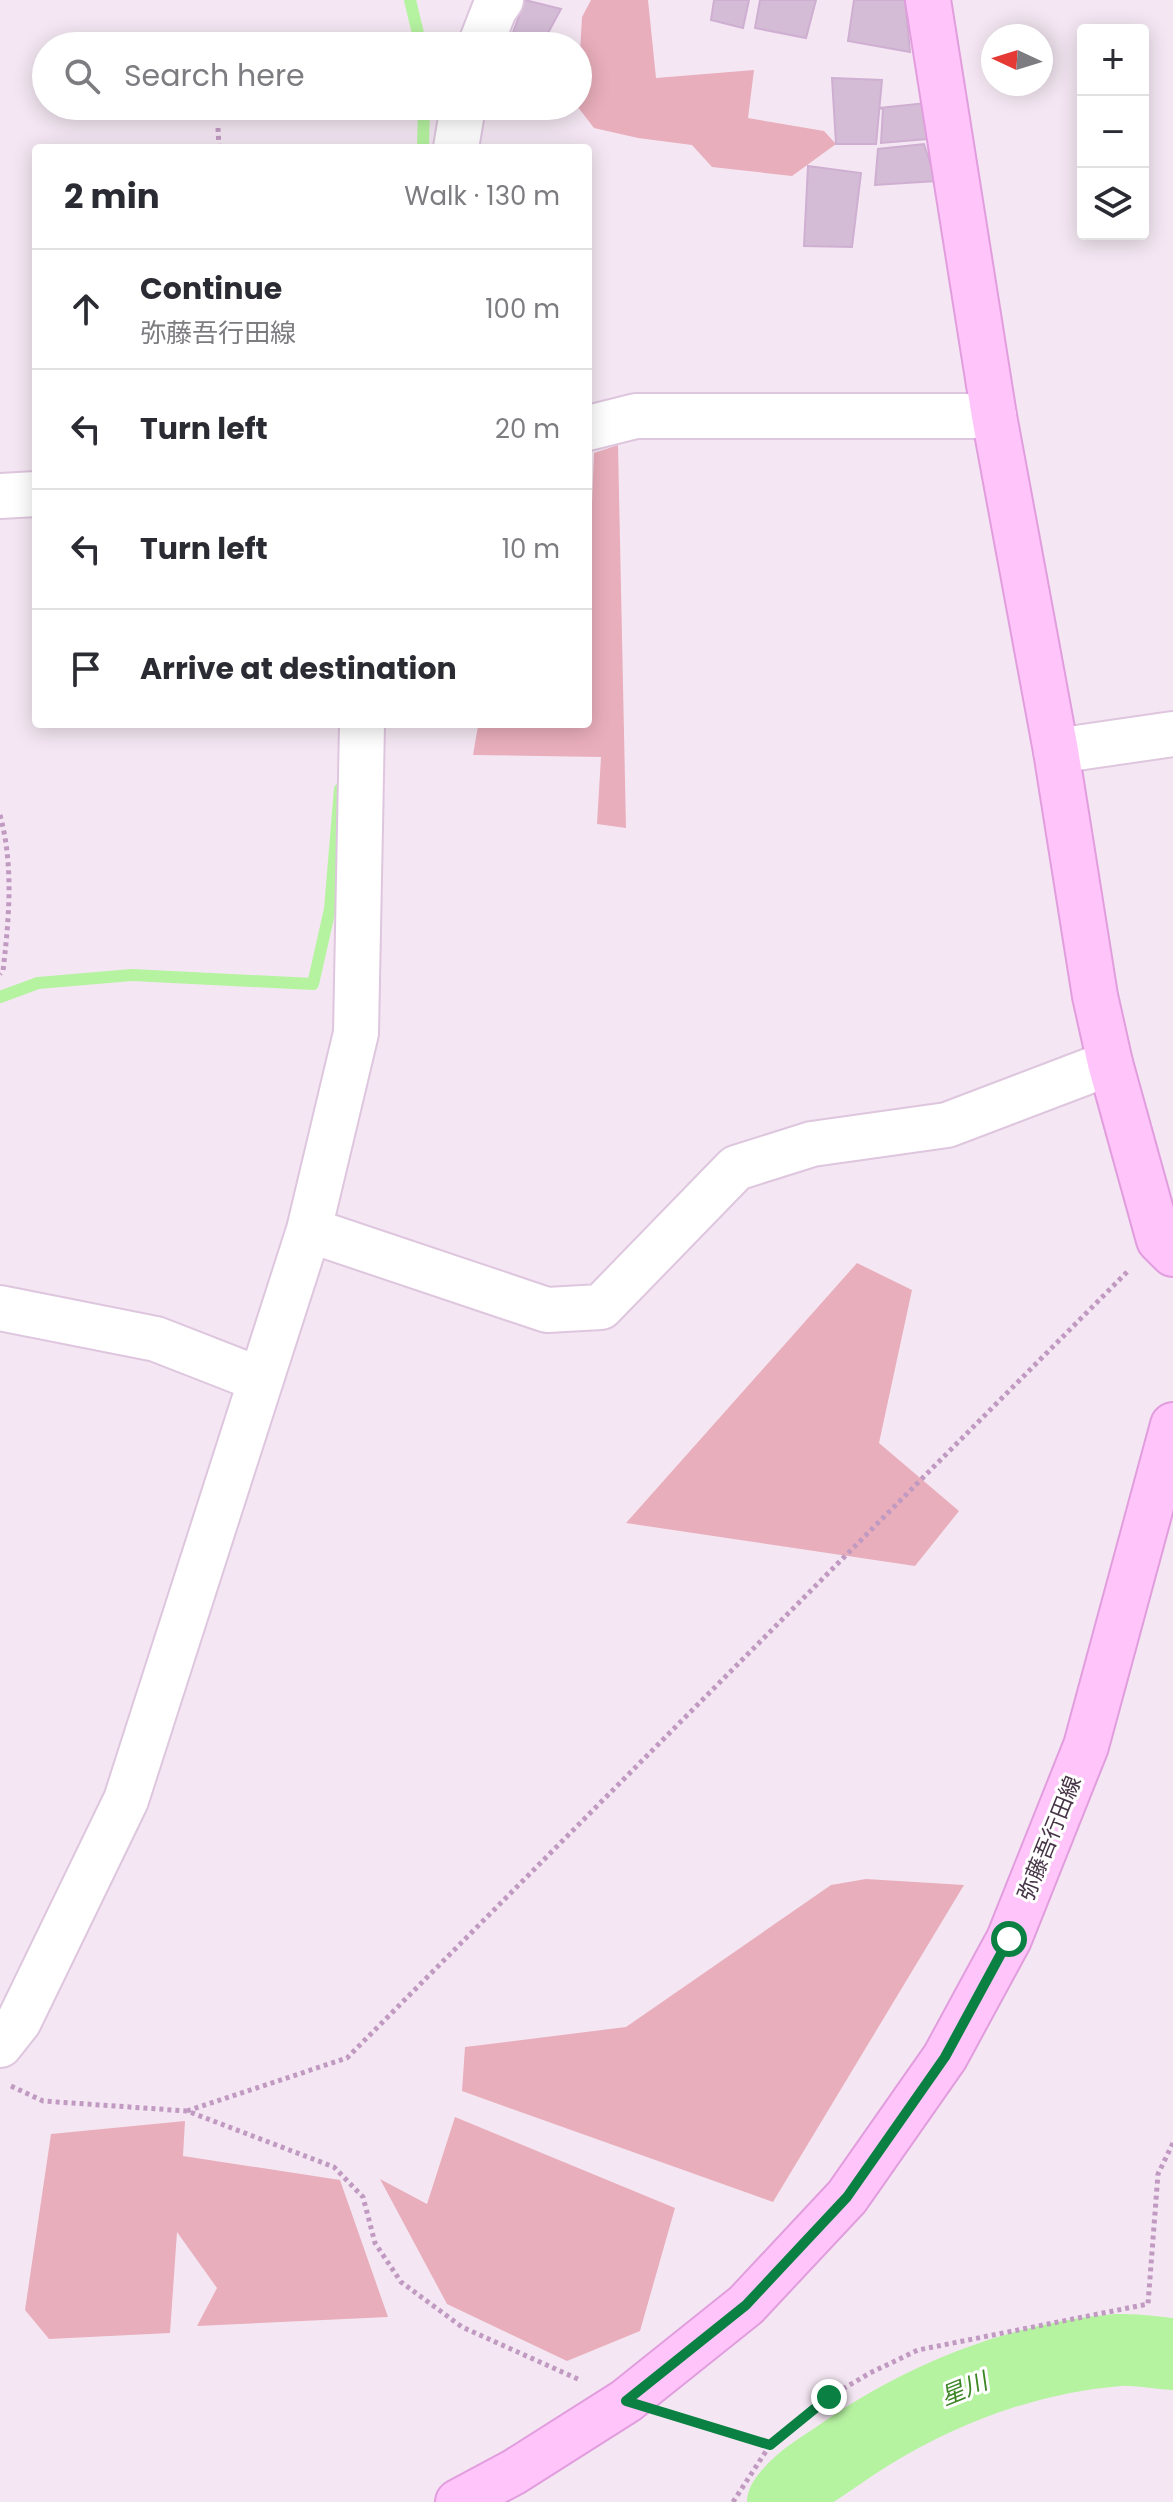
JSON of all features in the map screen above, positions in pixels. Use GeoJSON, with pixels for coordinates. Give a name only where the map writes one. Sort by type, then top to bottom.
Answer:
{"type":"FeatureCollection","features":[{"type":"Feature","properties":{"kind":"main road"},"geometry":{"type":"LineString","coordinates":[[928,0],[994,416],[1056,751],[1095,996],[1110,1063],[1166,1247]]}},
{"type":"Feature","properties":{"kind":"main road","name":"弥藤吾行田線"},"geometry":{"type":"LineString","coordinates":[[458,2502],[514,2472],[626,2401],[746,2305],[847,2197],[945,2057],[1009,1939],[1086,1746],[1173,1425]]}},
{"type":"Feature","properties":{"kind":"street"},"geometry":{"type":"LineString","coordinates":[[485,32],[501,0]]}},
{"type":"Feature","properties":{"kind":"street"},"geometry":{"type":"LineString","coordinates":[[457,144],[461,120]]}},
{"type":"Feature","properties":{"kind":"street"},"geometry":{"type":"LineString","coordinates":[[592,427],[636,416],[994,416]]}},
{"type":"Feature","properties":{"kind":"street"},"geometry":{"type":"LineString","coordinates":[[0,496],[32,494]]}},
{"type":"Feature","properties":{"kind":"street"},"geometry":{"type":"LineString","coordinates":[[0,2045],[19,2021],[126,1800],[309,1230],[356,1033],[362,728]]}},
{"type":"Feature","properties":{"kind":"street"},"geometry":{"type":"LineString","coordinates":[[1056,751],[1173,734]]}},
{"type":"Feature","properties":{"kind":"street"},"geometry":{"type":"LineString","coordinates":[[309,1230],[547,1310],[601,1307],[736,1168],[812,1144],[947,1125],[1110,1063]]}},
{"type":"Feature","properties":{"kind":"street"},"geometry":{"type":"LineString","coordinates":[[0,1308],[156,1339],[261,1380]]}},
{"type":"Feature","properties":{"kind":"path"},"geometry":{"type":"LineString","coordinates":[[218,128],[219,144]]}},
{"type":"Feature","properties":{"kind":"path"},"geometry":{"type":"LineString","coordinates":[[0,815],[5,833],[10,903],[3,971],[0,974]]}},
{"type":"Feature","properties":{"kind":"path"},"geometry":{"type":"LineString","coordinates":[[187,2111],[347,2058],[1166,1247]]}},
{"type":"Feature","properties":{"kind":"path"},"geometry":{"type":"LineString","coordinates":[[0,2080],[43,2101],[187,2111],[334,2167],[363,2197],[375,2243],[401,2282],[462,2327],[626,2401],[770,2445]]}},
{"type":"Feature","properties":{"kind":"path"},"geometry":{"type":"LineString","coordinates":[[733,2502],[770,2445],[829,2397],[918,2350],[1148,2304],[1158,2174],[1173,2143]]}},
{"type":"Feature","properties":{"kind":"shaded area"},"geometry":{"type":"Polygon","coordinates":[[[591,0],[648,0],[656,78],[754,70],[748,118],[824,131],[836,144],[792,176],[712,167],[692,145],[594,128],[588,120],[592,120],[592,32],[581,32],[582,17],[591,0]]]}},
{"type":"Feature","properties":{"kind":"shaded area"},"geometry":{"type":"Polygon","coordinates":[[[618,445],[626,828],[597,824],[601,757],[473,755],[478,728],[592,728],[594,453],[618,445]]]}},
{"type":"Feature","properties":{"kind":"shaded area"},"geometry":{"type":"Polygon","coordinates":[[[857,1263],[912,1290],[879,1443],[959,1511],[915,1566],[626,1523],[857,1263]]]}},
{"type":"Feature","properties":{"kind":"shaded area"},"geometry":{"type":"Polygon","coordinates":[[[866,1879],[964,1885],[773,2202],[462,2091],[465,2047],[626,2027],[831,1885],[866,1879]]]}},
{"type":"Feature","properties":{"kind":"shaded area"},"geometry":{"type":"Polygon","coordinates":[[[455,2117],[675,2208],[640,2331],[567,2361],[447,2304],[380,2179],[427,2204],[455,2117]]]}},
{"type":"Feature","properties":{"kind":"shaded area"},"geometry":{"type":"Polygon","coordinates":[[[185,2121],[183,2156],[340,2180],[388,2317],[197,2326],[217,2288],[177,2232],[170,2333],[49,2339],[25,2310],[51,2134],[185,2121]]]}},
{"type":"Feature","properties":{"kind":"building"},"geometry":{"type":"Polygon","coordinates":[[[525,0],[561,9],[549,32],[513,32],[525,0]]]}},
{"type":"Feature","properties":{"kind":"building"},"geometry":{"type":"Polygon","coordinates":[[[714,0],[749,0],[743,28],[711,20],[714,0]]]}},
{"type":"Feature","properties":{"kind":"building"},"geometry":{"type":"Polygon","coordinates":[[[760,0],[816,0],[806,38],[755,28],[760,0]]]}},
{"type":"Feature","properties":{"kind":"building"},"geometry":{"type":"Polygon","coordinates":[[[854,0],[905,0],[910,52],[848,41],[854,0]]]}},
{"type":"Feature","properties":{"kind":"building"},"geometry":{"type":"Polygon","coordinates":[[[832,78],[882,80],[876,144],[836,144],[832,78]]]}},
{"type":"Feature","properties":{"kind":"building"},"geometry":{"type":"Polygon","coordinates":[[[926,103],[927,139],[881,143],[883,109],[879,108],[926,103]]]}},
{"type":"Feature","properties":{"kind":"building"},"geometry":{"type":"Polygon","coordinates":[[[924,144],[936,181],[875,185],[878,149],[924,144]]]}},
{"type":"Feature","properties":{"kind":"building"},"geometry":{"type":"Polygon","coordinates":[[[808,166],[861,173],[852,247],[804,246],[808,166]]]}},
{"type":"Feature","properties":{"kind":"waterway"},"geometry":{"type":"LineString","coordinates":[[410,0],[418,32]]}},
{"type":"Feature","properties":{"kind":"waterway"},"geometry":{"type":"LineString","coordinates":[[423,144],[424,120]]}},
{"type":"Feature","properties":{"kind":"waterway"},"geometry":{"type":"LineString","coordinates":[[0,997],[38,983],[132,975],[313,984],[330,909],[340,789]]}},
{"type":"Feature","properties":{"kind":"waterway","name":"星川"},"geometry":{"type":"LineString","coordinates":[[783,2502],[808,2476],[870,2434],[971,2384],[1081,2354],[1125,2350],[1173,2354]]}},
{"type":"Feature","properties":{"kind":"route"},"geometry":{"type":"LineString","coordinates":[[829,2397],[770,2445],[626,2401],[746,2305],[847,2197],[945,2057],[1009,1939]]}}]}
